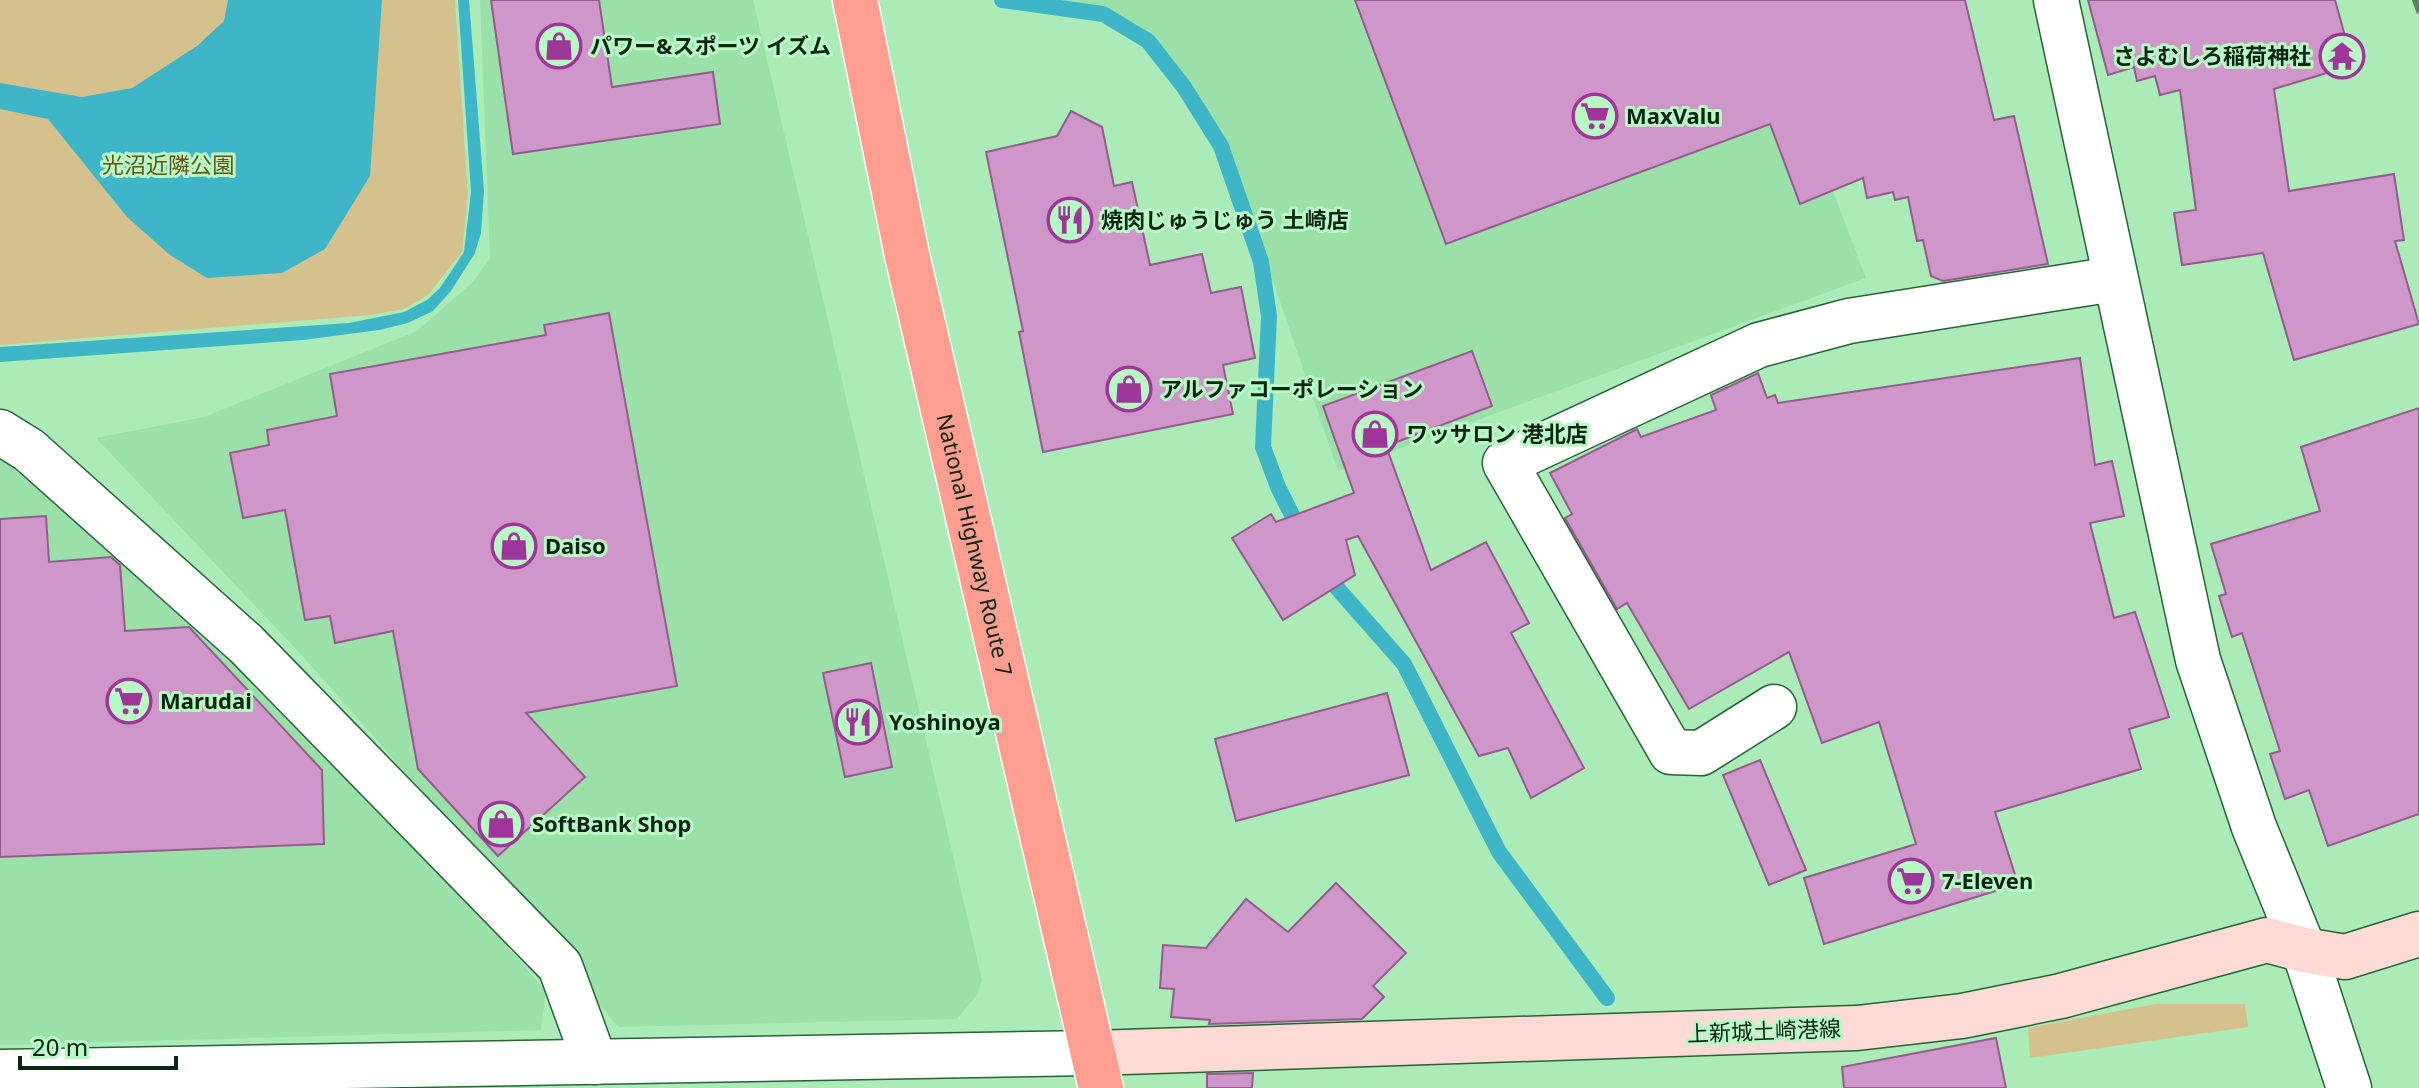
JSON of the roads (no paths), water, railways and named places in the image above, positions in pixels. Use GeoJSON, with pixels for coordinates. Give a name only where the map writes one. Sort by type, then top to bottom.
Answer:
{"type":"FeatureCollection","features":[{"type":"Feature","properties":{"kind":"highway","name":"National Highway Route 7"},"geometry":{"type":"LineString","coordinates":[[855,0],[907,255],[1097,1070]]}},
{"type":"Feature","properties":{"kind":"main road","name":"上新城土崎港線"},"geometry":{"type":"LineString","coordinates":[[1097,1070],[1857,1028],[1962,1016],[2061,996],[2267,940],[2345,957],[2419,934]]}},
{"type":"Feature","properties":{"kind":"street"},"geometry":{"type":"LineString","coordinates":[[2056,0],[2198,660],[2254,827],[2304,950],[2349,1088]]}},
{"type":"Feature","properties":{"kind":"street"},"geometry":{"type":"LineString","coordinates":[[1774,707],[1701,753],[1671,752],[1505,463],[1759,345],[1849,321],[2114,279]]}},
{"type":"Feature","properties":{"kind":"street"},"geometry":{"type":"LineString","coordinates":[[0,432],[29,450],[246,644],[560,966],[576,1071]]}},
{"type":"Feature","properties":{"kind":"street"},"geometry":{"type":"LineString","coordinates":[[0,1072],[55,1080],[576,1071],[1097,1070]]}},
{"type":"Feature","properties":{"kind":"water"},"geometry":{"type":"Polygon","coordinates":[[[228,0],[382,0],[370,176],[325,249],[282,273],[207,278],[170,255],[127,217],[48,119],[0,109],[0,83],[82,97],[132,88],[197,46],[224,21],[228,0]]]}},
{"type":"Feature","properties":{"kind":"water"},"geometry":{"type":"Polygon","coordinates":[[[458,0],[469,0],[484,191],[481,233],[475,253],[451,291],[433,311],[408,323],[379,330],[303,340],[0,362],[0,347],[349,323],[404,312],[427,300],[440,288],[464,252],[471,192],[458,0]]]}},
{"type":"Feature","properties":{"kind":"waterway"},"geometry":{"type":"LineString","coordinates":[[1002,0],[1103,14],[1148,41],[1184,87],[1221,146],[1261,262],[1269,316],[1263,447],[1278,487],[1302,535]]}},
{"type":"Feature","properties":{"kind":"waterway"},"geometry":{"type":"LineString","coordinates":[[1323,572],[1404,664],[1499,852],[1607,998]]}},
{"type":"Feature","properties":{"kind":"railway"},"geometry":{"type":"LineString","coordinates":[[2415,0],[2419,11]]}},
{"type":"Feature","properties":{"kind":"place","name":"パワー&スポーツ イズム"},"geometry":{"type":"Point","coordinates":[559,46]}},
{"type":"Feature","properties":{"kind":"place","name":"さよむしろ稲荷神社"},"geometry":{"type":"Point","coordinates":[2342,56]}},
{"type":"Feature","properties":{"kind":"place","name":"MaxValu"},"geometry":{"type":"Point","coordinates":[1595,116]}},
{"type":"Feature","properties":{"kind":"place","name":"焼肉じゅうじゅう 土崎店"},"geometry":{"type":"Point","coordinates":[1070,220]}},
{"type":"Feature","properties":{"kind":"place","name":"アルファコーポレーション"},"geometry":{"type":"Point","coordinates":[1129,389]}},
{"type":"Feature","properties":{"kind":"place","name":"ワッサロン 港北店"},"geometry":{"type":"Point","coordinates":[1375,434]}},
{"type":"Feature","properties":{"kind":"place","name":"Daiso"},"geometry":{"type":"Point","coordinates":[514,546]}},
{"type":"Feature","properties":{"kind":"place","name":"Marudai"},"geometry":{"type":"Point","coordinates":[129,701]}},
{"type":"Feature","properties":{"kind":"place","name":"Yoshinoya"},"geometry":{"type":"Point","coordinates":[858,722]}},
{"type":"Feature","properties":{"kind":"place","name":"SoftBank Shop"},"geometry":{"type":"Point","coordinates":[501,824]}},
{"type":"Feature","properties":{"kind":"place","name":"7-Eleven"},"geometry":{"type":"Point","coordinates":[1911,881]}},
{"type":"Feature","properties":{"kind":"park label","name":"光沼近隣公園"},"geometry":{"type":"Point","coordinates":[168,165]}}]}
